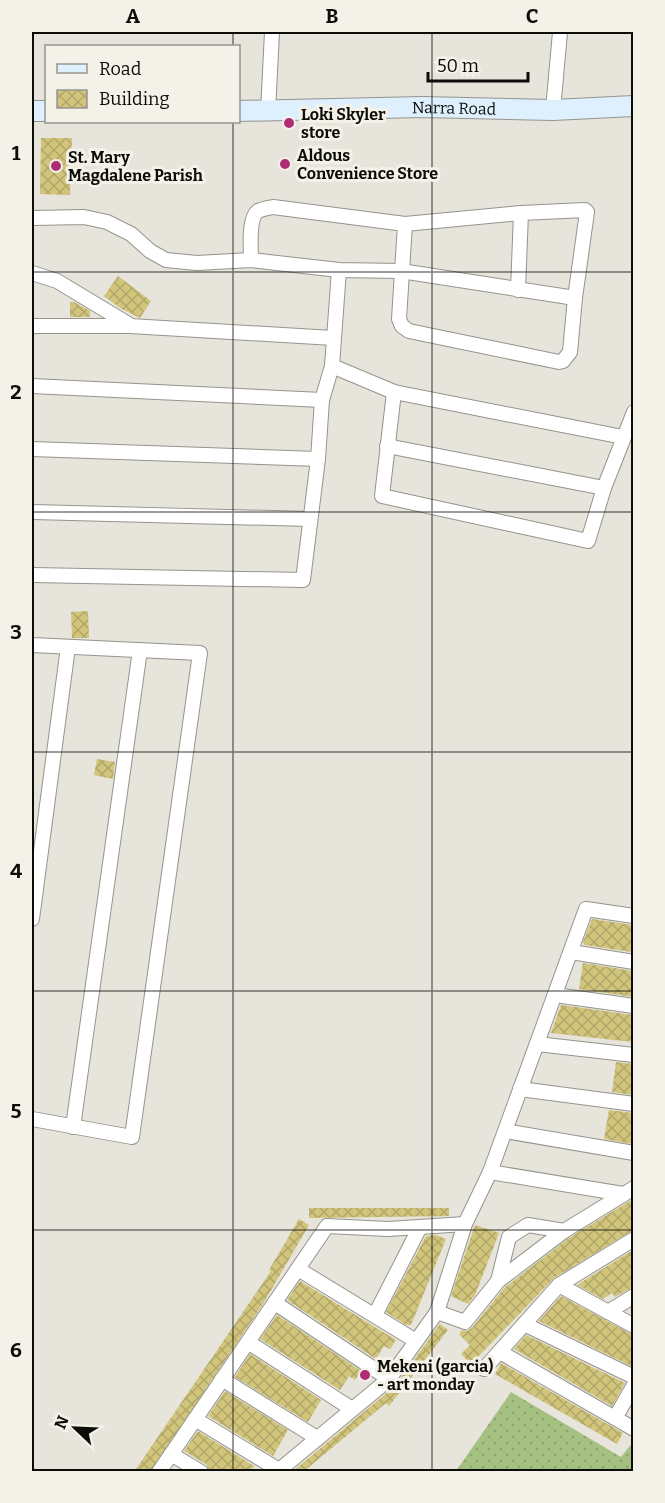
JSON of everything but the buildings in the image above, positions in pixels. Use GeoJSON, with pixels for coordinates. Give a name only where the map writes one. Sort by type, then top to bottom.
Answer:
{"type":"FeatureCollection","features":[{"type":"Feature","properties":{"kind":"main road","name":"Narra Road"},"geometry":{"type":"LineString","coordinates":[[240,111],[422,107],[553,110],[633,106]]}},
{"type":"Feature","properties":{"kind":"street"},"geometry":{"type":"LineString","coordinates":[[268,111],[272,32]]}},
{"type":"Feature","properties":{"kind":"street"},"geometry":{"type":"LineString","coordinates":[[553,110],[560,32]]}},
{"type":"Feature","properties":{"kind":"street"},"geometry":{"type":"LineString","coordinates":[[251,260],[251,226],[255,213],[273,207],[405,224],[521,213],[587,211],[570,352],[563,361],[409,331],[402,326],[399,319],[405,224]]}},
{"type":"Feature","properties":{"kind":"street"},"geometry":{"type":"LineString","coordinates":[[518,290],[521,213]]}},
{"type":"Feature","properties":{"kind":"street"},"geometry":{"type":"LineString","coordinates":[[32,218],[84,217],[107,222],[131,234],[150,251],[166,260],[197,263],[251,260],[339,270],[401,272],[575,298]]}},
{"type":"Feature","properties":{"kind":"street"},"geometry":{"type":"LineString","coordinates":[[32,575],[303,580],[318,459],[322,400],[332,366],[339,270]]}},
{"type":"Feature","properties":{"kind":"street"},"geometry":{"type":"LineString","coordinates":[[32,273],[57,281],[130,326]]}},
{"type":"Feature","properties":{"kind":"street"},"geometry":{"type":"LineString","coordinates":[[32,326],[130,326],[333,338]]}},
{"type":"Feature","properties":{"kind":"street"},"geometry":{"type":"LineString","coordinates":[[332,366],[394,392],[623,437]]}},
{"type":"Feature","properties":{"kind":"street"},"geometry":{"type":"LineString","coordinates":[[32,386],[322,400]]}},
{"type":"Feature","properties":{"kind":"street"},"geometry":{"type":"LineString","coordinates":[[394,392],[382,496],[588,541],[604,488],[633,412]]}},
{"type":"Feature","properties":{"kind":"street"},"geometry":{"type":"LineString","coordinates":[[387,446],[604,488]]}},
{"type":"Feature","properties":{"kind":"street"},"geometry":{"type":"LineString","coordinates":[[32,449],[318,459]]}},
{"type":"Feature","properties":{"kind":"street"},"geometry":{"type":"LineString","coordinates":[[32,512],[310,519]]}},
{"type":"Feature","properties":{"kind":"street"},"geometry":{"type":"LineString","coordinates":[[32,645],[200,653],[132,1137],[32,1119]]}},
{"type":"Feature","properties":{"kind":"street"},"geometry":{"type":"LineString","coordinates":[[32,920],[68,647]]}},
{"type":"Feature","properties":{"kind":"street"},"geometry":{"type":"LineString","coordinates":[[73,1127],[140,650]]}},
{"type":"Feature","properties":{"kind":"street"},"geometry":{"type":"LineString","coordinates":[[195,1419],[278,1471],[389,1379],[437,1312],[465,1224],[490,1172],[586,909],[633,916]]}},
{"type":"Feature","properties":{"kind":"street"},"geometry":{"type":"LineString","coordinates":[[571,952],[633,962]]}},
{"type":"Feature","properties":{"kind":"street"},"geometry":{"type":"LineString","coordinates":[[555,995],[633,1006]]}},
{"type":"Feature","properties":{"kind":"street"},"geometry":{"type":"LineString","coordinates":[[537,1044],[633,1055]]}},
{"type":"Feature","properties":{"kind":"street"},"geometry":{"type":"LineString","coordinates":[[520,1089],[633,1104]]}},
{"type":"Feature","properties":{"kind":"street"},"geometry":{"type":"LineString","coordinates":[[505,1131],[633,1153]]}},
{"type":"Feature","properties":{"kind":"street"},"geometry":{"type":"LineString","coordinates":[[490,1172],[628,1191]]}},
{"type":"Feature","properties":{"kind":"street"},"geometry":{"type":"LineString","coordinates":[[437,1312],[465,1322],[498,1281],[564,1231],[628,1191]]}},
{"type":"Feature","properties":{"kind":"street"},"geometry":{"type":"LineString","coordinates":[[159,1472],[327,1226],[388,1229],[465,1224]]}},
{"type":"Feature","properties":{"kind":"street"},"geometry":{"type":"LineString","coordinates":[[498,1281],[509,1237],[528,1225],[564,1231]]}},
{"type":"Feature","properties":{"kind":"street"},"geometry":{"type":"LineString","coordinates":[[375,1315],[420,1227]]}},
{"type":"Feature","properties":{"kind":"street"},"geometry":{"type":"LineString","coordinates":[[484,1369],[560,1285],[633,1239]]}},
{"type":"Feature","properties":{"kind":"street"},"geometry":{"type":"LineString","coordinates":[[298,1269],[416,1341]]}},
{"type":"Feature","properties":{"kind":"street"},"geometry":{"type":"LineString","coordinates":[[560,1285],[633,1326]]}},
{"type":"Feature","properties":{"kind":"street"},"geometry":{"type":"LineString","coordinates":[[608,1312],[633,1296]]}},
{"type":"Feature","properties":{"kind":"street"},"geometry":{"type":"LineString","coordinates":[[275,1303],[389,1379]]}},
{"type":"Feature","properties":{"kind":"street"},"geometry":{"type":"LineString","coordinates":[[524,1324],[633,1377]]}},
{"type":"Feature","properties":{"kind":"street"},"geometry":{"type":"LineString","coordinates":[[248,1342],[352,1408]]}},
{"type":"Feature","properties":{"kind":"street"},"geometry":{"type":"LineString","coordinates":[[500,1352],[633,1429]]}},
{"type":"Feature","properties":{"kind":"street"},"geometry":{"type":"LineString","coordinates":[[222,1380],[317,1438]]}},
{"type":"Feature","properties":{"kind":"street"},"geometry":{"type":"LineString","coordinates":[[615,1419],[633,1385]]}},
{"type":"Feature","properties":{"kind":"street"},"geometry":{"type":"LineString","coordinates":[[171,1454],[201,1472]]}},
{"type":"Feature","properties":{"kind":"green space"},"geometry":{"type":"Polygon","coordinates":[[[511,1392],[621,1457],[633,1442],[633,1471],[456,1471],[511,1392]]]}},
{"type":"Feature","properties":{"kind":"place","name":"Loki Skyler store"},"geometry":{"type":"Point","coordinates":[289,123]}},
{"type":"Feature","properties":{"kind":"place","name":"Aldous Convenience Store"},"geometry":{"type":"Point","coordinates":[285,164]}},
{"type":"Feature","properties":{"kind":"place","name":"St. Mary Magdalene Parish"},"geometry":{"type":"Point","coordinates":[56,166]}},
{"type":"Feature","properties":{"kind":"place","name":"Mekeni (garcia) - art monday"},"geometry":{"type":"Point","coordinates":[365,1375]}}]}
